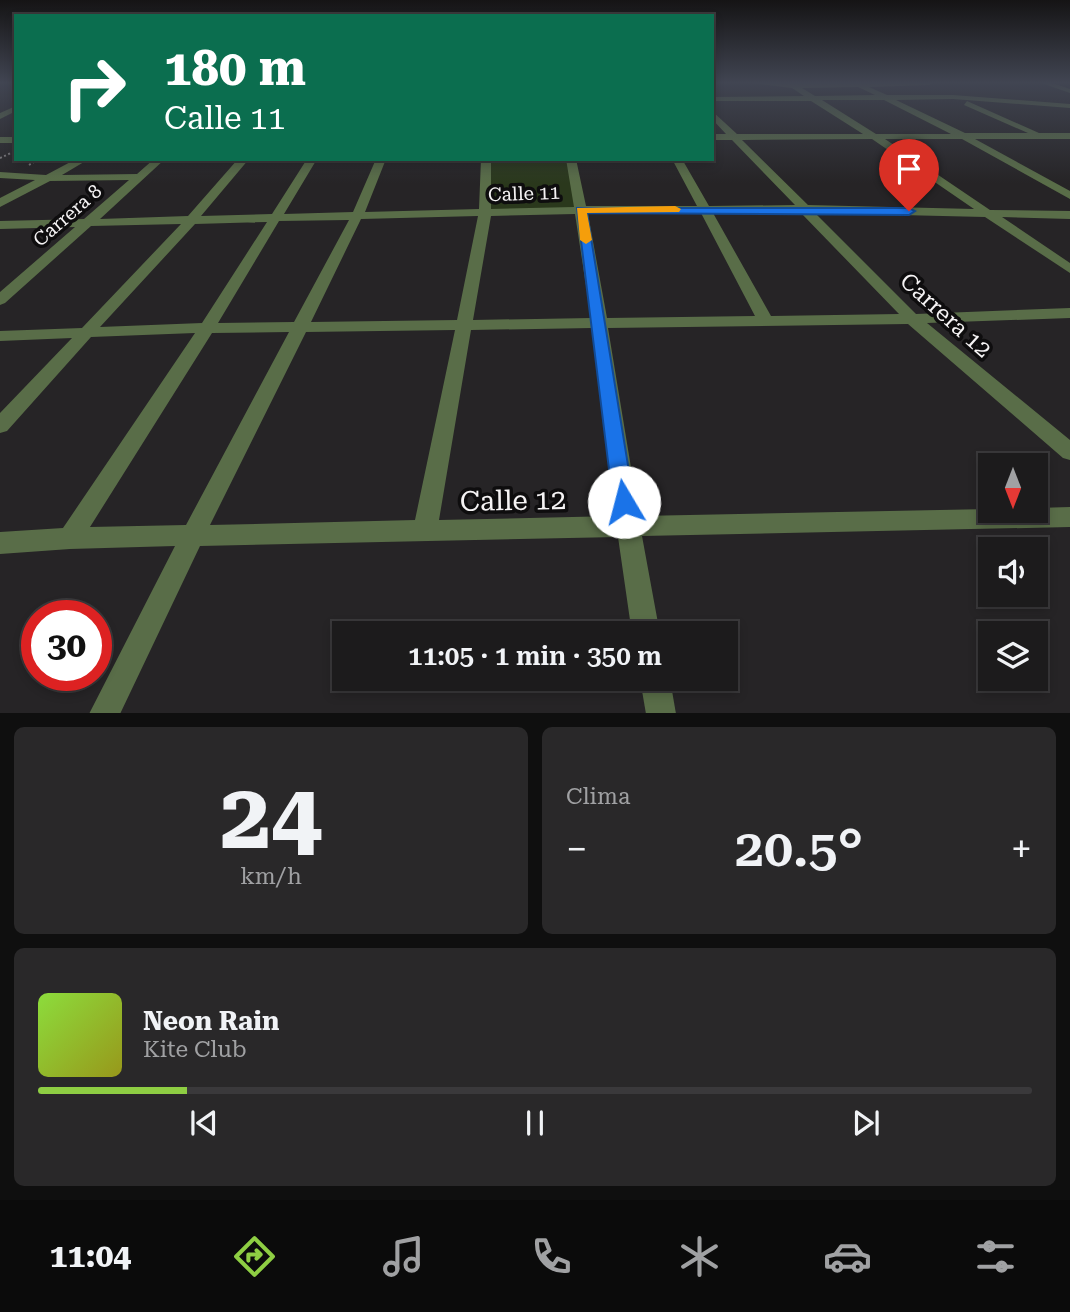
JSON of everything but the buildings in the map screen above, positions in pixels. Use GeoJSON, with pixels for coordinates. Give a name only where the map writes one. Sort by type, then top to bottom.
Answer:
{"type":"FeatureCollection","features":[{"type":"Feature","properties":{"kind":"street","name":"Carrera 12"},"geometry":{"type":"LineString","coordinates":[[714,116],[912,319],[1070,452]]}},
{"type":"Feature","properties":{"kind":"street"},"geometry":{"type":"LineString","coordinates":[[843,116],[1070,269]]}},
{"type":"Feature","properties":{"kind":"street"},"geometry":{"type":"LineString","coordinates":[[923,116],[1070,196]]}},
{"type":"Feature","properties":{"kind":"street"},"geometry":{"type":"LineString","coordinates":[[997,116],[1070,148]]}},
{"type":"Feature","properties":{"kind":"street"},"geometry":{"type":"LineString","coordinates":[[714,137],[1070,136]]}},
{"type":"Feature","properties":{"kind":"street"},"geometry":{"type":"LineString","coordinates":[[0,203],[80,161]]}},
{"type":"Feature","properties":{"kind":"street","name":"Carrera 8"},"geometry":{"type":"LineString","coordinates":[[0,300],[158,161]]}},
{"type":"Feature","properties":{"kind":"street"},"geometry":{"type":"LineString","coordinates":[[0,426],[83,334],[193,220],[242,161]]}},
{"type":"Feature","properties":{"kind":"street"},"geometry":{"type":"LineString","coordinates":[[70,538],[207,328],[311,161]]}},
{"type":"Feature","properties":{"kind":"street"},"geometry":{"type":"LineString","coordinates":[[104,713],[357,216],[380,161]]}},
{"type":"Feature","properties":{"kind":"street"},"geometry":{"type":"LineString","coordinates":[[425,531],[485,213],[486,161]]}},
{"type":"Feature","properties":{"kind":"street"},"geometry":{"type":"LineString","coordinates":[[571,161],[644,621]]}},
{"type":"Feature","properties":{"kind":"street"},"geometry":{"type":"LineString","coordinates":[[678,161],[765,319]]}},
{"type":"Feature","properties":{"kind":"street"},"geometry":{"type":"LineString","coordinates":[[2,177],[140,177]]}},
{"type":"Feature","properties":{"kind":"street","name":"Calle 11"},"geometry":{"type":"LineString","coordinates":[[0,225],[581,210],[806,209],[1070,215]]}},
{"type":"Feature","properties":{"kind":"street"},"geometry":{"type":"LineString","coordinates":[[0,336],[207,328],[912,319],[1070,313]]}},
{"type":"Feature","properties":{"kind":"street","name":"Calle 12"},"geometry":{"type":"LineString","coordinates":[[0,542],[70,538],[1070,517]]}},
{"type":"Feature","properties":{"kind":"street"},"geometry":{"type":"LineString","coordinates":[[657,691],[661,713]]}},
{"type":"Feature","properties":{"kind":"green space"},"geometry":{"type":"Polygon","coordinates":[[[489,161],[568,161],[577,208],[488,212],[489,161]]]}},
{"type":"Feature","properties":{"kind":"slow traffic"},"geometry":{"type":"LineString","coordinates":[[586,240],[581,210],[675,209]]}},
{"type":"Feature","properties":{"kind":"route"},"geometry":{"type":"LineString","coordinates":[[624,502],[581,210],[909,211]]}}]}
